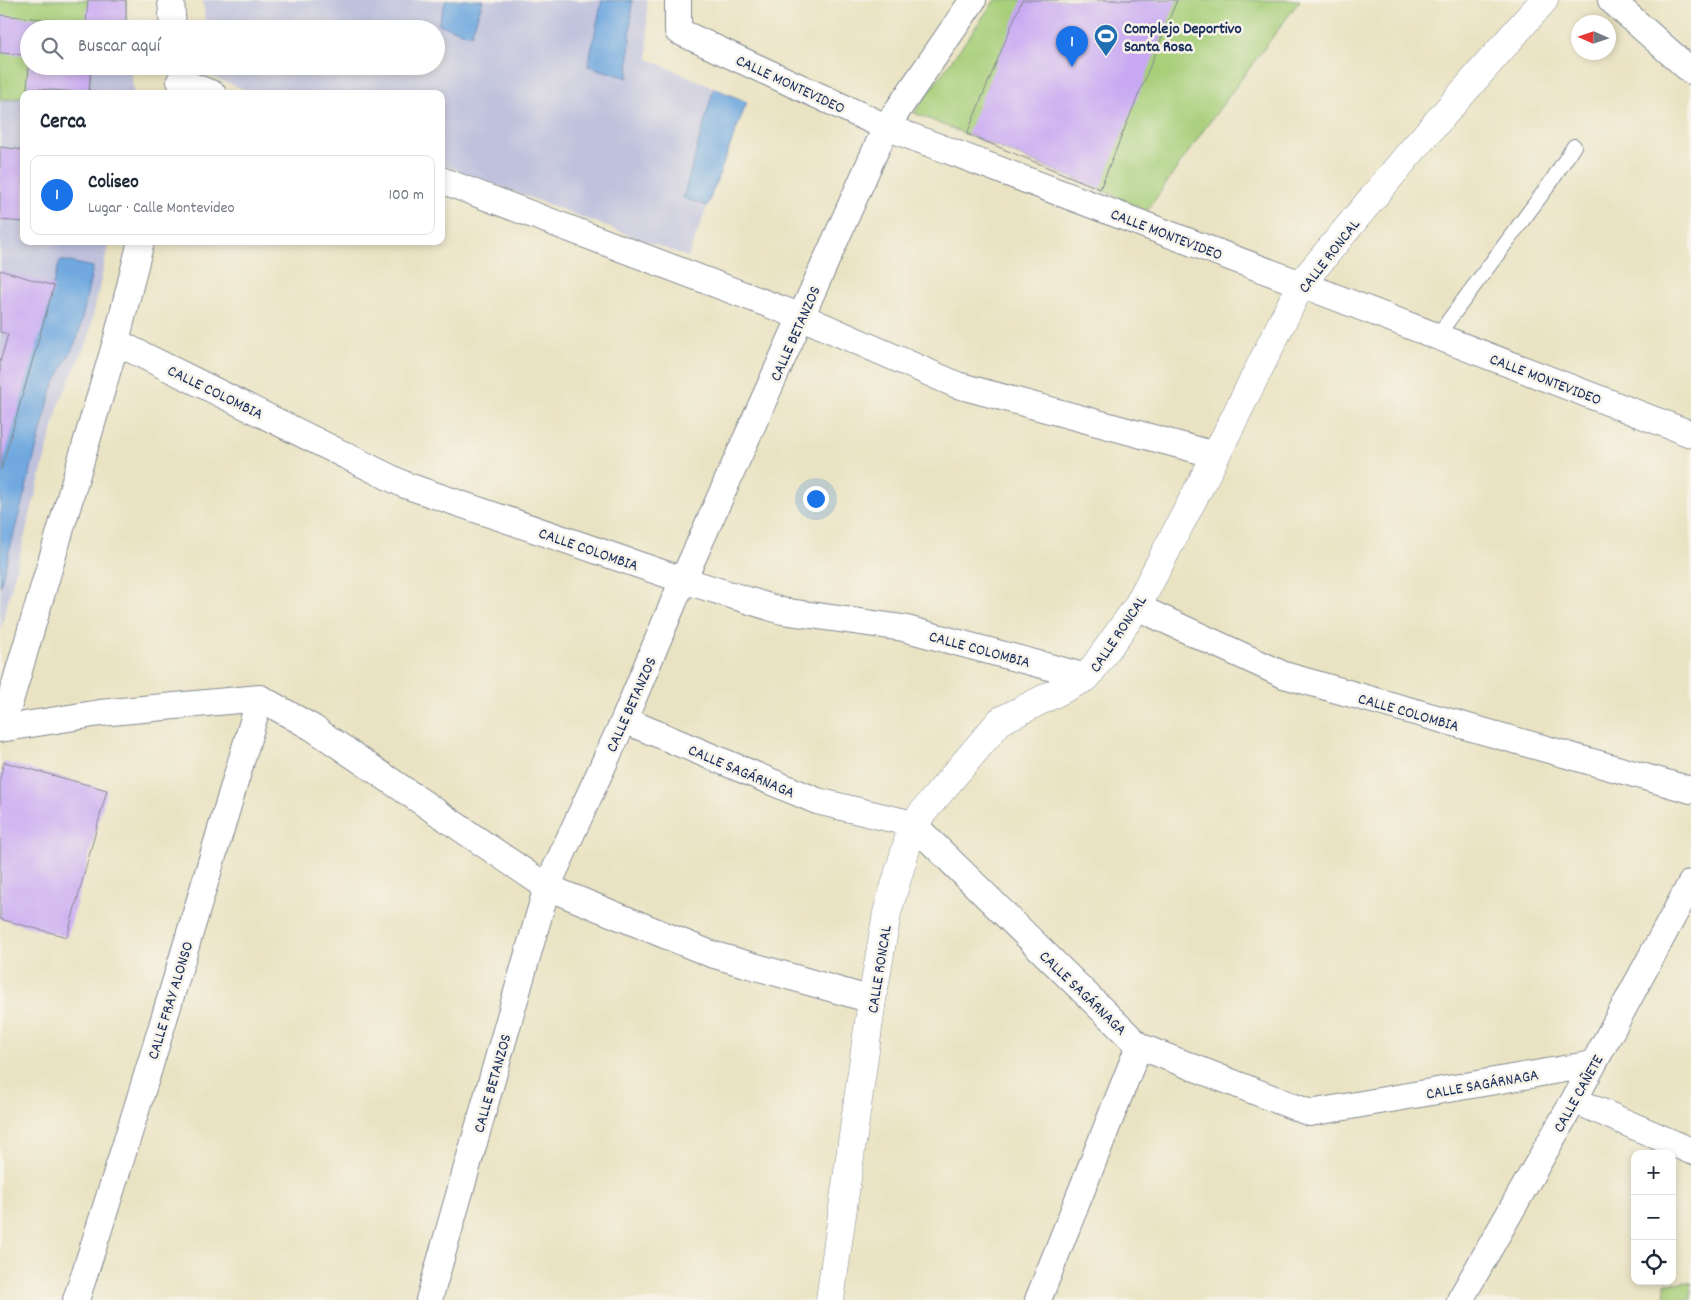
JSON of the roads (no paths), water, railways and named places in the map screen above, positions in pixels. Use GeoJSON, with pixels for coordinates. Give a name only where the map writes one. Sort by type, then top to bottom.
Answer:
{"type":"FeatureCollection","features":[{"type":"Feature","properties":{"kind":"main road","name":"CALLE RONCAL"},"geometry":{"type":"LineString","coordinates":[[830,1300],[872,1000],[887,913],[912,824],[1000,721],[1087,677],[1137,608],[1301,284],[1409,154],[1544,0]]}},
{"type":"Feature","properties":{"kind":"street"},"geometry":{"type":"LineString","coordinates":[[171,0],[172,20]]}},
{"type":"Feature","properties":{"kind":"street","name":"CALLE MONTEVIDEO"},"geometry":{"type":"LineString","coordinates":[[678,0],[678,31],[886,127],[1691,434]]}},
{"type":"Feature","properties":{"kind":"street","name":"CALLE BETANZOS"},"geometry":{"type":"LineString","coordinates":[[429,1300],[547,887],[624,720],[683,580],[886,127],[973,0]]}},
{"type":"Feature","properties":{"kind":"street"},"geometry":{"type":"LineString","coordinates":[[1611,0],[1691,71]]}},
{"type":"Feature","properties":{"kind":"street"},"geometry":{"type":"LineString","coordinates":[[178,80],[203,90]]}},
{"type":"Feature","properties":{"kind":"street"},"geometry":{"type":"LineString","coordinates":[[445,182],[802,317],[957,385],[1216,455]]}},
{"type":"Feature","properties":{"kind":"street"},"geometry":{"type":"LineString","coordinates":[[140,245],[116,342],[1,729],[100,713],[260,698],[313,728],[547,887],[711,954],[872,1000]]}},
{"type":"Feature","properties":{"kind":"street","name":"CALLE COLOMBIA"},"geometry":{"type":"LineString","coordinates":[[116,342],[406,484],[683,580],[782,611],[903,628],[1087,677]]}},
{"type":"Feature","properties":{"kind":"street","name":"CALLE COLOMBIA"},"geometry":{"type":"LineString","coordinates":[[1137,608],[1284,675],[1691,790]]}},
{"type":"Feature","properties":{"kind":"street","name":"CALLE FRAY ALONSO"},"geometry":{"type":"LineString","coordinates":[[76,1300],[186,946],[260,698]]}},
{"type":"Feature","properties":{"kind":"street","name":"CALLE SAGÁRNAGA"},"geometry":{"type":"LineString","coordinates":[[624,720],[818,802],[912,824],[1139,1046],[1310,1113],[1593,1064]]}},
{"type":"Feature","properties":{"kind":"street","name":"CALLE CAÑETE"},"geometry":{"type":"LineString","coordinates":[[1460,1300],[1574,1100],[1691,883]]}},
{"type":"Feature","properties":{"kind":"street"},"geometry":{"type":"LineString","coordinates":[[1038,1300],[1139,1046]]}},
{"type":"Feature","properties":{"kind":"street"},"geometry":{"type":"LineString","coordinates":[[1574,1100],[1691,1152]]}},
{"type":"Feature","properties":{"kind":"lane"},"geometry":{"type":"LineString","coordinates":[[1438,336],[1551,182],[1574,146]]}},
{"type":"Feature","properties":{"kind":"water"},"geometry":{"type":"Polygon","coordinates":[[[446,0],[483,0],[471,35],[445,26],[445,20],[439,20],[446,0]]]}},
{"type":"Feature","properties":{"kind":"water"},"geometry":{"type":"Polygon","coordinates":[[[602,0],[632,0],[628,78],[588,66],[602,0]]]}},
{"type":"Feature","properties":{"kind":"water"},"geometry":{"type":"Polygon","coordinates":[[[714,88],[747,102],[707,206],[683,198],[714,88]]]}},
{"type":"Feature","properties":{"kind":"water"},"geometry":{"type":"Polygon","coordinates":[[[60,260],[93,267],[78,337],[52,389],[0,587],[0,472],[60,260]]]}},
{"type":"Feature","properties":{"kind":"place","name":"Complejo Deportivo Santa Rosa"},"geometry":{"type":"Point","coordinates":[1106,57]}},
{"type":"Feature","properties":{"kind":"place","name":"Coliseo"},"geometry":{"type":"Point","coordinates":[1072,67]}}]}
